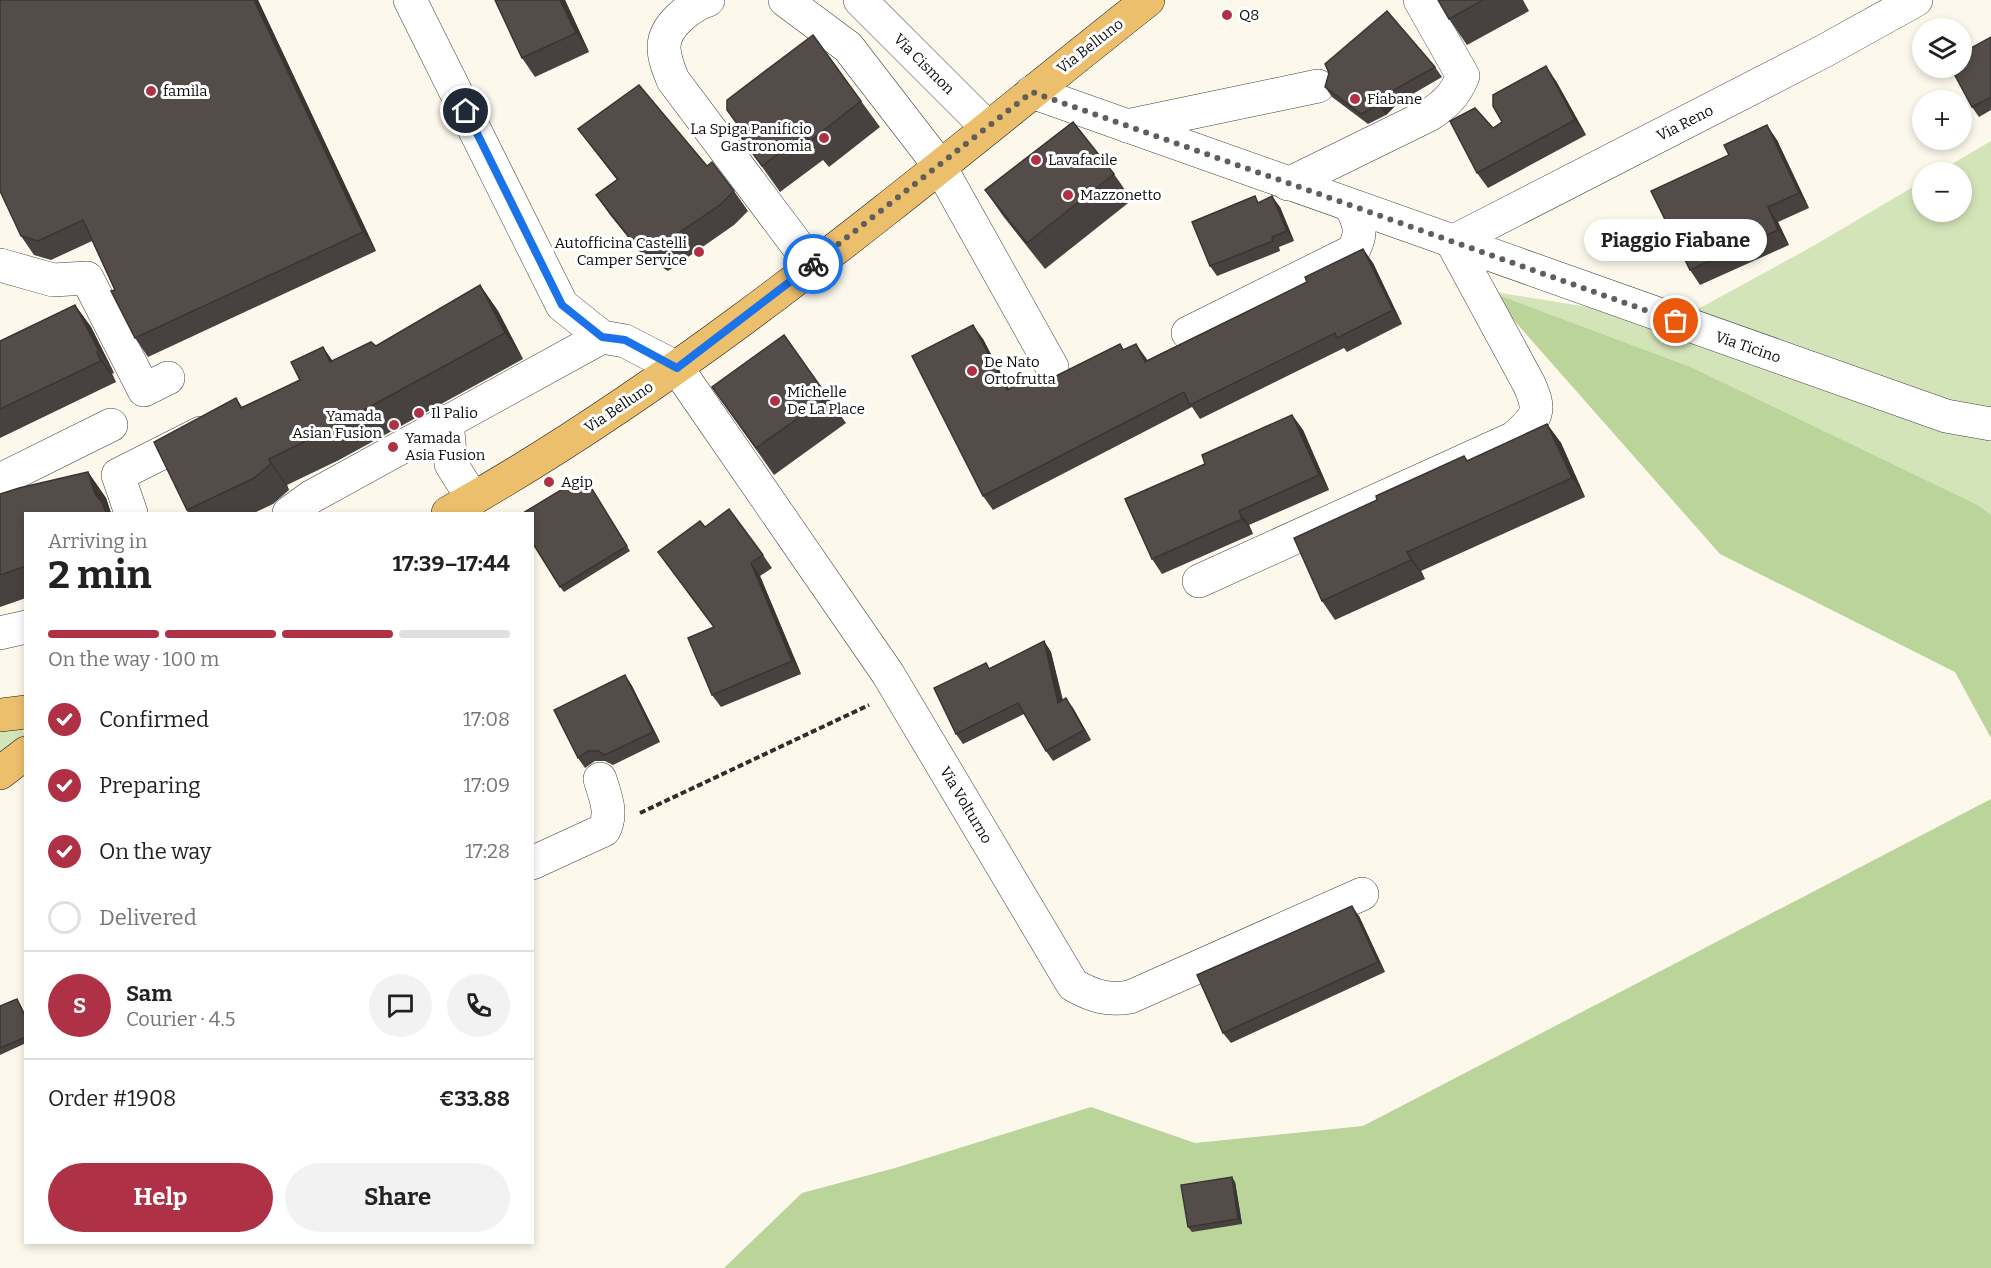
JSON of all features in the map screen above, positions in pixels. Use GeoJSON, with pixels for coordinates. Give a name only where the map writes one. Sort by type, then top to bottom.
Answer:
{"type":"FeatureCollection","features":[{"type":"Feature","properties":{"kind":"main road","name":"Via Belluno"},"geometry":{"type":"LineString","coordinates":[[461,506],[576,436],[677,368],[988,128],[1148,0]]}},
{"type":"Feature","properties":{"kind":"main road"},"geometry":{"type":"LineString","coordinates":[[0,715],[24,712]]}},
{"type":"Feature","properties":{"kind":"main road"},"geometry":{"type":"LineString","coordinates":[[0,773],[24,755]]}},
{"type":"Feature","properties":{"kind":"street"},"geometry":{"type":"LineString","coordinates":[[410,0],[562,305],[602,337],[625,340],[677,368]]}},
{"type":"Feature","properties":{"kind":"street"},"geometry":{"type":"LineString","coordinates":[[708,0],[699,3],[673,23],[663,46],[673,80],[812,265]]}},
{"type":"Feature","properties":{"kind":"street"},"geometry":{"type":"LineString","coordinates":[[784,0],[848,47],[939,165],[1052,367]]}},
{"type":"Feature","properties":{"kind":"street","name":"Via Cismon"},"geometry":{"type":"LineString","coordinates":[[860,0],[988,128]]}},
{"type":"Feature","properties":{"kind":"street"},"geometry":{"type":"LineString","coordinates":[[1288,184],[1429,115],[1446,104],[1456,93],[1463,76],[1420,0]]}},
{"type":"Feature","properties":{"kind":"street","name":"Via Reno"},"geometry":{"type":"LineString","coordinates":[[1452,242],[1824,51],[1916,0]]}},
{"type":"Feature","properties":{"kind":"street"},"geometry":{"type":"LineString","coordinates":[[1127,126],[1318,86]]}},
{"type":"Feature","properties":{"kind":"street","name":"Via Ticino"},"geometry":{"type":"LineString","coordinates":[[1032,92],[1946,416],[1991,424]]}},
{"type":"Feature","properties":{"kind":"street"},"geometry":{"type":"LineString","coordinates":[[1188,333],[1353,251],[1360,237],[1359,223],[1350,205]]}},
{"type":"Feature","properties":{"kind":"street"},"geometry":{"type":"LineString","coordinates":[[1199,581],[1515,438],[1534,420],[1538,403],[1452,242]]}},
{"type":"Feature","properties":{"kind":"street"},"geometry":{"type":"LineString","coordinates":[[0,265],[53,280],[87,278],[144,390],[168,378]]}},
{"type":"Feature","properties":{"kind":"street"},"geometry":{"type":"LineString","coordinates":[[290,512],[311,497],[602,337]]}},
{"type":"Feature","properties":{"kind":"street","name":"Via Volturno"},"geometry":{"type":"LineString","coordinates":[[677,368],[898,691],[1073,985],[1089,994],[1113,1000],[1130,997],[1362,894]]}},
{"type":"Feature","properties":{"kind":"street"},"geometry":{"type":"LineString","coordinates":[[447,422],[452,465],[461,506]]}},
{"type":"Feature","properties":{"kind":"street"},"geometry":{"type":"LineString","coordinates":[[0,480],[111,425]]}},
{"type":"Feature","properties":{"kind":"street"},"geometry":{"type":"LineString","coordinates":[[131,512],[118,475],[210,428]]}},
{"type":"Feature","properties":{"kind":"street"},"geometry":{"type":"LineString","coordinates":[[0,633],[24,627]]}},
{"type":"Feature","properties":{"kind":"street"},"geometry":{"type":"LineString","coordinates":[[534,862],[604,830],[608,823],[608,803],[600,779]]}},
{"type":"Feature","properties":{"kind":"path"},"geometry":{"type":"LineString","coordinates":[[604,830],[898,691]]}},
{"type":"Feature","properties":{"kind":"green space"},"geometry":{"type":"Polygon","coordinates":[[[1991,141],[1991,515],[1978,505],[1691,367],[1488,291],[1676,321],[1815,245],[1912,188],[1912,222],[1972,222],[1972,162],[1955,162],[1991,141]]]}},
{"type":"Feature","properties":{"kind":"green space"},"geometry":{"type":"Polygon","coordinates":[[[1488,291],[1691,367],[1978,505],[1991,515],[1991,738],[1955,672],[1720,554],[1488,291]]]}},
{"type":"Feature","properties":{"kind":"green space"},"geometry":{"type":"Polygon","coordinates":[[[17,718],[24,737],[0,755],[0,723],[17,718]]]}},
{"type":"Feature","properties":{"kind":"green space"},"geometry":{"type":"Polygon","coordinates":[[[1991,799],[1991,1268],[724,1268],[802,1193],[895,1168],[1091,1107],[1195,1143],[1363,1126],[1991,799]]]}},
{"type":"Feature","properties":{"kind":"building","name":"famila"},"geometry":{"type":"Polygon","coordinates":[[[0,0],[254,0],[363,232],[135,338],[111,291],[115,290],[83,220],[38,241],[21,236],[0,191],[0,0]]]}},
{"type":"Feature","properties":{"kind":"building"},"geometry":{"type":"Polygon","coordinates":[[[495,0],[560,0],[576,33],[522,58],[495,0]]]}},
{"type":"Feature","properties":{"kind":"building"},"geometry":{"type":"Polygon","coordinates":[[[1438,0],[1483,0],[1449,19],[1438,0]]]}},
{"type":"Feature","properties":{"kind":"building"},"geometry":{"type":"Polygon","coordinates":[[[1387,11],[1435,67],[1392,91],[1378,105],[1361,114],[1325,87],[1329,73],[1325,64],[1387,11]]]}},
{"type":"Feature","properties":{"kind":"building"},"geometry":{"type":"Polygon","coordinates":[[[813,35],[861,101],[810,141],[805,134],[762,166],[740,136],[744,133],[727,110],[727,100],[813,35]]]}},
{"type":"Feature","properties":{"kind":"building"},"geometry":{"type":"Polygon","coordinates":[[[1991,37],[1991,97],[1972,107],[1972,90],[1963,90],[1956,78],[1972,78],[1972,47],[1991,37]]]}},
{"type":"Feature","properties":{"kind":"building"},"geometry":{"type":"Polygon","coordinates":[[[1546,66],[1575,120],[1477,173],[1450,121],[1475,108],[1493,128],[1502,122],[1493,106],[1493,95],[1546,66]]]}},
{"type":"Feature","properties":{"kind":"building"},"geometry":{"type":"Polygon","coordinates":[[[639,85],[707,166],[712,162],[734,191],[720,205],[653,250],[629,237],[596,195],[618,179],[578,129],[639,85]]]}},
{"type":"Feature","properties":{"kind":"building"},"geometry":{"type":"Polygon","coordinates":[[[1073,122],[1114,174],[1027,243],[985,190],[1073,122]]]}},
{"type":"Feature","properties":{"kind":"building"},"geometry":{"type":"Polygon","coordinates":[[[1767,125],[1799,193],[1768,207],[1778,230],[1690,270],[1651,191],[1729,155],[1724,145],[1767,125]]]}},
{"type":"Feature","properties":{"kind":"building"},"geometry":{"type":"Polygon","coordinates":[[[1255,196],[1258,203],[1272,196],[1287,231],[1272,237],[1273,241],[1210,266],[1192,222],[1255,196]]]}},
{"type":"Feature","properties":{"kind":"building"},"geometry":{"type":"Polygon","coordinates":[[[1363,249],[1393,310],[1337,338],[1335,333],[1190,405],[1184,392],[983,496],[912,356],[973,325],[1007,390],[1039,373],[1044,382],[1120,344],[1123,350],[1136,344],[1145,362],[1307,282],[1305,277],[1363,249]]]}},
{"type":"Feature","properties":{"kind":"building"},"geometry":{"type":"Polygon","coordinates":[[[480,285],[505,333],[320,434],[269,459],[271,464],[254,478],[187,510],[154,442],[236,398],[241,408],[300,380],[291,362],[323,347],[330,362],[371,342],[376,346],[480,285]]]}},
{"type":"Feature","properties":{"kind":"building"},"geometry":{"type":"Polygon","coordinates":[[[75,305],[99,351],[97,352],[101,361],[0,409],[0,341],[75,305]]]}},
{"type":"Feature","properties":{"kind":"building"},"geometry":{"type":"Polygon","coordinates":[[[784,335],[828,397],[756,448],[712,387],[784,335]]]}},
{"type":"Feature","properties":{"kind":"building"},"geometry":{"type":"Polygon","coordinates":[[[1292,415],[1319,475],[1239,511],[1242,519],[1152,559],[1125,499],[1205,464],[1202,455],[1292,415]]]}},
{"type":"Feature","properties":{"kind":"building"},"geometry":{"type":"Polygon","coordinates":[[[1547,424],[1572,478],[1407,552],[1411,560],[1322,601],[1294,538],[1377,500],[1376,496],[1464,456],[1467,461],[1547,424]]]}},
{"type":"Feature","properties":{"kind":"building"},"geometry":{"type":"Polygon","coordinates":[[[88,472],[95,494],[102,502],[106,512],[24,512],[24,567],[0,575],[0,494],[88,472]]]}},
{"type":"Feature","properties":{"kind":"building"},"geometry":{"type":"Polygon","coordinates":[[[584,476],[627,546],[560,587],[534,545],[534,512],[525,512],[584,476]]]}},
{"type":"Feature","properties":{"kind":"building"},"geometry":{"type":"Polygon","coordinates":[[[729,509],[763,555],[751,563],[792,661],[712,695],[688,638],[714,627],[658,552],[700,521],[705,527],[729,509]]]}},
{"type":"Feature","properties":{"kind":"building"},"geometry":{"type":"Polygon","coordinates":[[[1044,641],[1058,703],[1066,698],[1084,730],[1046,751],[1018,703],[956,734],[934,688],[986,663],[989,669],[1044,641]]]}},
{"type":"Feature","properties":{"kind":"building"},"geometry":{"type":"Polygon","coordinates":[[[625,675],[653,732],[605,755],[598,751],[588,751],[578,758],[554,710],[625,675]]]}},
{"type":"Feature","properties":{"kind":"building"},"geometry":{"type":"Polygon","coordinates":[[[1352,906],[1378,962],[1223,1033],[1197,975],[1352,906]]]}},
{"type":"Feature","properties":{"kind":"building"},"geometry":{"type":"Polygon","coordinates":[[[17,999],[24,1014],[24,1038],[0,1048],[0,1006],[17,999]]]}},
{"type":"Feature","properties":{"kind":"building"},"geometry":{"type":"Polygon","coordinates":[[[1232,1177],[1238,1219],[1188,1227],[1181,1185],[1232,1177]]]}},
{"type":"Feature","properties":{"kind":"way so far"},"geometry":{"type":"LineString","coordinates":[[813,264],[1032,92],[1676,321]]}},
{"type":"Feature","properties":{"kind":"place","name":"Q8"},"geometry":{"type":"Point","coordinates":[1227,15]}},
{"type":"Feature","properties":{"kind":"place","name":"famila"},"geometry":{"type":"Point","coordinates":[151,91]}},
{"type":"Feature","properties":{"kind":"place","name":"Fiabane"},"geometry":{"type":"Point","coordinates":[1355,99]}},
{"type":"Feature","properties":{"kind":"place","name":"La Spiga Panificio Gastronomia"},"geometry":{"type":"Point","coordinates":[824,138]}},
{"type":"Feature","properties":{"kind":"place","name":"Lavafacile"},"geometry":{"type":"Point","coordinates":[1036,160]}},
{"type":"Feature","properties":{"kind":"place","name":"Mazzonetto"},"geometry":{"type":"Point","coordinates":[1068,195]}},
{"type":"Feature","properties":{"kind":"place","name":"Autofficina Castelli Camper Service"},"geometry":{"type":"Point","coordinates":[699,252]}},
{"type":"Feature","properties":{"kind":"place","name":"Piaggio Fiabane"},"geometry":{"type":"Point","coordinates":[1676,321]}},
{"type":"Feature","properties":{"kind":"place","name":"De Nato Ortofrutta"},"geometry":{"type":"Point","coordinates":[972,371]}},
{"type":"Feature","properties":{"kind":"place","name":"Michelle De La Place"},"geometry":{"type":"Point","coordinates":[775,401]}},
{"type":"Feature","properties":{"kind":"place","name":"Il Palio"},"geometry":{"type":"Point","coordinates":[419,413]}},
{"type":"Feature","properties":{"kind":"place","name":"Yamada Asian Fusion"},"geometry":{"type":"Point","coordinates":[394,425]}},
{"type":"Feature","properties":{"kind":"place","name":"Yamada Asia Fusion"},"geometry":{"type":"Point","coordinates":[393,447]}},
{"type":"Feature","properties":{"kind":"place","name":"Agip"},"geometry":{"type":"Point","coordinates":[549,482]}},
{"type":"Feature","properties":{"kind":"route"},"geometry":{"type":"LineString","coordinates":[[466,111],[562,305],[602,337],[625,340],[677,368],[813,264]]}}]}
